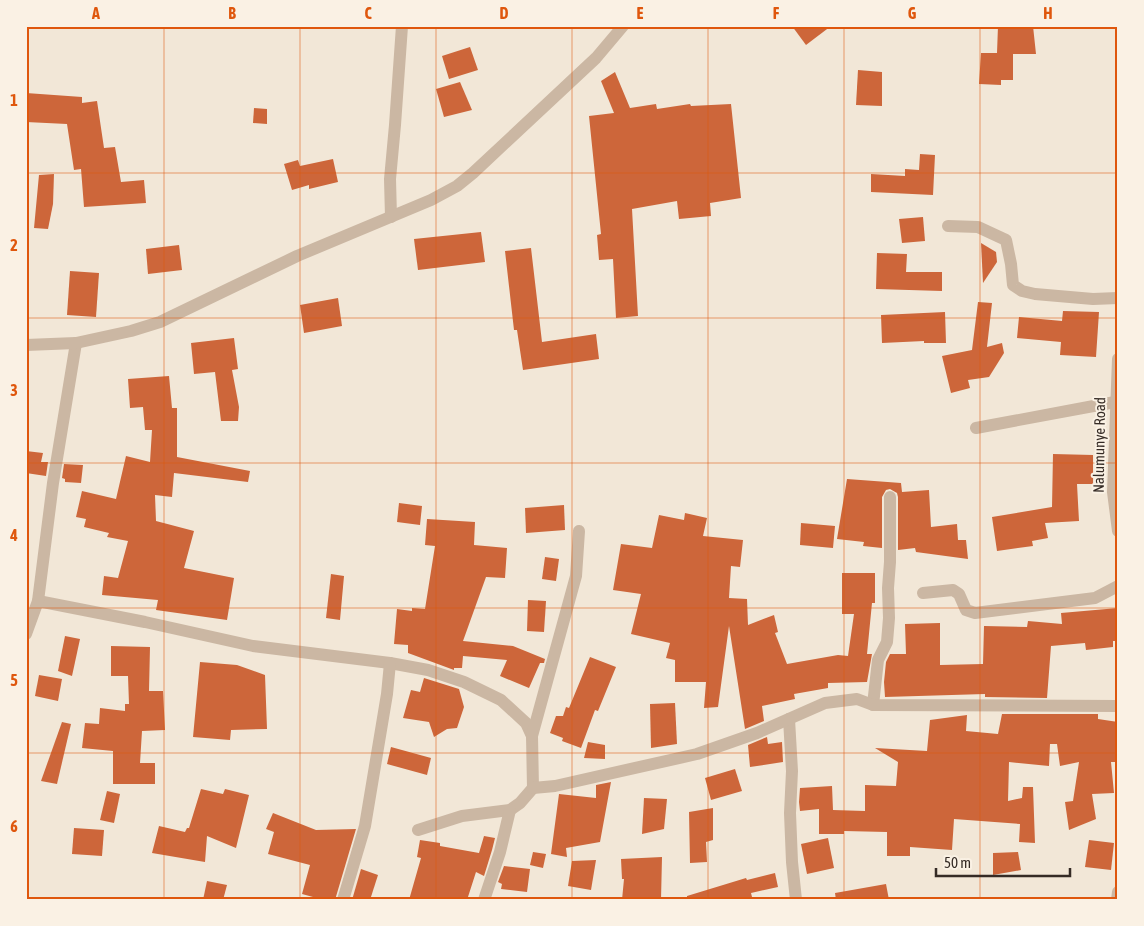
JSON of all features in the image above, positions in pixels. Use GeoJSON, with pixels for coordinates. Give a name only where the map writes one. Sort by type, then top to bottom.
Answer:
{"type":"FeatureCollection","features":[{"type":"Feature","properties":{"kind":"street"},"geometry":{"type":"LineString","coordinates":[[392,217],[390,178],[396,125],[402,26]]}},
{"type":"Feature","properties":{"kind":"street"},"geometry":{"type":"LineString","coordinates":[[26,345],[76,343],[131,331],[160,322],[297,256],[431,200],[457,186],[473,174],[596,58],[623,26]]}},
{"type":"Feature","properties":{"kind":"street"},"geometry":{"type":"LineString","coordinates":[[948,226],[978,227],[1006,240],[1013,285],[1022,291],[1035,294],[1093,299],[1118,298]]}},
{"type":"Feature","properties":{"kind":"street"},"geometry":{"type":"LineString","coordinates":[[26,634],[38,601],[53,483],[76,343]]}},
{"type":"Feature","properties":{"kind":"street","name":"Nalumunye Road"},"geometry":{"type":"LineString","coordinates":[[1118,359],[1113,492],[1118,531]]}},
{"type":"Feature","properties":{"kind":"street"},"geometry":{"type":"LineString","coordinates":[[976,428],[1115,402]]}},
{"type":"Feature","properties":{"kind":"street"},"geometry":{"type":"LineString","coordinates":[[873,705],[878,660],[887,642],[889,618],[890,497]]}},
{"type":"Feature","properties":{"kind":"street"},"geometry":{"type":"LineString","coordinates":[[418,830],[462,816],[510,810],[520,803],[533,788],[532,736],[576,576],[579,531]]}},
{"type":"Feature","properties":{"kind":"street"},"geometry":{"type":"LineString","coordinates":[[923,593],[953,590],[958,594],[966,610],[976,613],[1094,598],[1118,586]]}},
{"type":"Feature","properties":{"kind":"street"},"geometry":{"type":"LineString","coordinates":[[38,601],[254,646],[390,663],[428,670],[464,682],[501,700],[526,724],[532,736]]}},
{"type":"Feature","properties":{"kind":"street"},"geometry":{"type":"LineString","coordinates":[[344,900],[365,826],[387,694],[390,663]]}},
{"type":"Feature","properties":{"kind":"street"},"geometry":{"type":"LineString","coordinates":[[533,788],[555,786],[697,754],[790,720],[807,710],[825,703],[857,699],[873,705],[1118,706]]}},
{"type":"Feature","properties":{"kind":"street"},"geometry":{"type":"LineString","coordinates":[[790,720],[792,771],[790,823],[796,900]]}},
{"type":"Feature","properties":{"kind":"street"},"geometry":{"type":"LineString","coordinates":[[484,900],[500,852],[510,810]]}},
{"type":"Feature","properties":{"kind":"street"},"geometry":{"type":"LineString","coordinates":[[1117,900],[1118,892]]}},
{"type":"Feature","properties":{"kind":"building"},"geometry":{"type":"Polygon","coordinates":[[[792,26],[831,26],[806,45],[792,26]]]}},
{"type":"Feature","properties":{"kind":"building"},"geometry":{"type":"Polygon","coordinates":[[[998,26],[1033,26],[1036,54],[1013,54],[1013,80],[1001,80],[1001,85],[979,84],[981,53],[997,53],[998,26]]]}},
{"type":"Feature","properties":{"kind":"building"},"geometry":{"type":"Polygon","coordinates":[[[470,47],[478,70],[449,79],[442,56],[470,47]]]}},
{"type":"Feature","properties":{"kind":"building"},"geometry":{"type":"Polygon","coordinates":[[[858,70],[882,72],[882,106],[856,105],[858,70]]]}},
{"type":"Feature","properties":{"kind":"building"},"geometry":{"type":"Polygon","coordinates":[[[615,72],[630,108],[656,104],[657,109],[690,104],[691,106],[731,104],[741,198],[710,203],[711,216],[679,219],[677,201],[632,209],[638,316],[616,318],[613,259],[599,260],[597,235],[601,234],[589,116],[614,113],[601,81],[615,72]]]}},
{"type":"Feature","properties":{"kind":"building"},"geometry":{"type":"Polygon","coordinates":[[[460,82],[472,110],[444,117],[436,89],[460,82]]]}},
{"type":"Feature","properties":{"kind":"building"},"geometry":{"type":"Polygon","coordinates":[[[26,93],[82,97],[82,103],[97,101],[104,148],[115,147],[121,182],[144,180],[146,203],[84,207],[81,169],[74,170],[67,124],[26,122],[26,93]]]}},
{"type":"Feature","properties":{"kind":"building"},"geometry":{"type":"Polygon","coordinates":[[[254,108],[267,109],[267,124],[253,123],[254,108]]]}},
{"type":"Feature","properties":{"kind":"building"},"geometry":{"type":"Polygon","coordinates":[[[920,154],[935,155],[933,195],[871,192],[871,174],[905,176],[905,169],[919,170],[920,154]]]}},
{"type":"Feature","properties":{"kind":"building"},"geometry":{"type":"Polygon","coordinates":[[[333,159],[338,182],[309,189],[309,185],[292,190],[284,164],[298,160],[300,166],[333,159]]]}},
{"type":"Feature","properties":{"kind":"building"},"geometry":{"type":"Polygon","coordinates":[[[54,174],[53,204],[48,229],[34,228],[39,175],[54,174]]]}},
{"type":"Feature","properties":{"kind":"building"},"geometry":{"type":"Polygon","coordinates":[[[923,217],[925,241],[902,243],[899,219],[923,217]]]}},
{"type":"Feature","properties":{"kind":"building"},"geometry":{"type":"Polygon","coordinates":[[[481,232],[485,262],[418,270],[414,239],[481,232]]]}},
{"type":"Feature","properties":{"kind":"building"},"geometry":{"type":"Polygon","coordinates":[[[981,243],[996,252],[997,262],[983,283],[981,243]]]}},
{"type":"Feature","properties":{"kind":"building"},"geometry":{"type":"Polygon","coordinates":[[[179,245],[182,270],[148,274],[146,249],[179,245]]]}},
{"type":"Feature","properties":{"kind":"building"},"geometry":{"type":"Polygon","coordinates":[[[531,248],[542,342],[596,334],[599,359],[523,370],[517,330],[514,330],[505,251],[531,248]]]}},
{"type":"Feature","properties":{"kind":"building"},"geometry":{"type":"Polygon","coordinates":[[[877,253],[907,254],[906,272],[942,272],[942,291],[876,289],[877,253]]]}},
{"type":"Feature","properties":{"kind":"building"},"geometry":{"type":"Polygon","coordinates":[[[70,271],[99,273],[96,317],[67,315],[70,271]]]}},
{"type":"Feature","properties":{"kind":"building"},"geometry":{"type":"Polygon","coordinates":[[[338,298],[342,326],[304,333],[300,305],[338,298]]]}},
{"type":"Feature","properties":{"kind":"building"},"geometry":{"type":"Polygon","coordinates":[[[978,302],[992,303],[987,347],[1002,343],[1004,353],[989,377],[968,380],[970,388],[951,393],[942,356],[972,350],[978,302]]]}},
{"type":"Feature","properties":{"kind":"building"},"geometry":{"type":"Polygon","coordinates":[[[1063,311],[1099,312],[1096,357],[1060,355],[1061,342],[1017,338],[1019,317],[1062,321],[1063,311]]]}},
{"type":"Feature","properties":{"kind":"building"},"geometry":{"type":"Polygon","coordinates":[[[945,312],[946,343],[924,343],[924,341],[882,343],[881,315],[945,312]]]}},
{"type":"Feature","properties":{"kind":"building"},"geometry":{"type":"Polygon","coordinates":[[[234,338],[238,369],[232,370],[239,407],[238,421],[221,421],[215,372],[194,374],[191,343],[234,338]]]}},
{"type":"Feature","properties":{"kind":"building"},"geometry":{"type":"Polygon","coordinates":[[[169,376],[172,408],[177,408],[177,457],[250,471],[248,482],[174,473],[172,497],[155,495],[156,521],[194,531],[184,568],[234,578],[227,620],[156,610],[158,600],[102,595],[104,576],[118,578],[128,541],[107,537],[109,533],[84,527],[86,519],[76,517],[82,491],[116,499],[126,456],[150,462],[152,430],[145,430],[143,407],[130,408],[128,379],[169,376]]]}},
{"type":"Feature","properties":{"kind":"building"},"geometry":{"type":"Polygon","coordinates":[[[26,451],[43,453],[41,462],[48,462],[46,476],[26,473],[26,451]]]}},
{"type":"Feature","properties":{"kind":"building"},"geometry":{"type":"Polygon","coordinates":[[[1053,454],[1093,455],[1093,484],[1077,484],[1079,521],[1045,523],[1048,538],[1032,541],[1033,546],[997,551],[992,517],[1052,507],[1053,454]]]}},
{"type":"Feature","properties":{"kind":"building"},"geometry":{"type":"Polygon","coordinates":[[[64,464],[83,465],[81,483],[65,482],[65,479],[62,478],[64,464]]]}},
{"type":"Feature","properties":{"kind":"building"},"geometry":{"type":"Polygon","coordinates":[[[847,479],[901,483],[902,492],[929,490],[931,527],[957,524],[958,540],[966,540],[968,559],[916,552],[915,548],[898,550],[898,497],[897,493],[890,489],[886,490],[882,497],[882,548],[863,546],[864,542],[837,539],[847,479]]]}},
{"type":"Feature","properties":{"kind":"building"},"geometry":{"type":"Polygon","coordinates":[[[399,503],[422,506],[420,525],[397,522],[399,503]]]}},
{"type":"Feature","properties":{"kind":"building"},"geometry":{"type":"Polygon","coordinates":[[[564,505],[565,530],[526,533],[525,508],[564,505]]]}},
{"type":"Feature","properties":{"kind":"building"},"geometry":{"type":"Polygon","coordinates":[[[685,513],[707,518],[703,536],[743,540],[740,567],[731,566],[729,598],[747,599],[748,625],[774,615],[778,632],[775,633],[787,664],[838,655],[848,656],[854,614],[842,614],[842,573],[875,573],[875,603],[872,603],[867,654],[872,654],[867,682],[828,683],[828,688],[794,694],[795,699],[762,706],[764,721],[745,729],[729,626],[718,707],[704,708],[706,682],[675,682],[675,660],[666,658],[670,643],[631,634],[641,594],[613,590],[621,544],[652,548],[659,515],[684,520],[685,513]]]}},
{"type":"Feature","properties":{"kind":"building"},"geometry":{"type":"Polygon","coordinates":[[[427,519],[475,522],[474,545],[507,548],[505,578],[486,577],[463,641],[513,646],[545,659],[544,663],[540,663],[529,688],[500,676],[507,660],[463,656],[462,668],[454,668],[454,670],[408,653],[408,645],[394,644],[397,609],[412,611],[412,608],[425,609],[435,546],[425,545],[427,519]]]}},
{"type":"Feature","properties":{"kind":"building"},"geometry":{"type":"Polygon","coordinates":[[[801,523],[835,526],[833,548],[800,545],[801,523]]]}},
{"type":"Feature","properties":{"kind":"building"},"geometry":{"type":"Polygon","coordinates":[[[545,557],[559,559],[556,581],[542,579],[545,557]]]}},
{"type":"Feature","properties":{"kind":"building"},"geometry":{"type":"Polygon","coordinates":[[[331,574],[344,576],[340,620],[326,618],[331,574]]]}},
{"type":"Feature","properties":{"kind":"building"},"geometry":{"type":"Polygon","coordinates":[[[528,600],[546,601],[544,632],[527,631],[528,600]]]}},
{"type":"Feature","properties":{"kind":"building"},"geometry":{"type":"Polygon","coordinates":[[[1118,608],[1118,641],[1113,641],[1113,647],[1086,650],[1085,643],[1051,646],[1047,698],[985,697],[985,694],[885,697],[886,662],[890,654],[906,654],[905,624],[940,623],[940,665],[983,664],[984,626],[1027,627],[1028,621],[1062,624],[1061,613],[1118,608]]]}},
{"type":"Feature","properties":{"kind":"building"},"geometry":{"type":"Polygon","coordinates":[[[65,636],[80,639],[72,676],[58,671],[65,636]]]}},
{"type":"Feature","properties":{"kind":"building"},"geometry":{"type":"Polygon","coordinates":[[[111,646],[150,647],[149,691],[163,691],[165,730],[142,731],[140,763],[155,763],[155,784],[113,784],[113,751],[82,748],[85,723],[99,724],[100,708],[125,711],[125,704],[129,704],[128,676],[111,676],[111,646]]]}},
{"type":"Feature","properties":{"kind":"building"},"geometry":{"type":"Polygon","coordinates":[[[590,657],[616,667],[598,711],[595,710],[581,748],[562,741],[563,738],[550,733],[556,716],[563,716],[566,707],[569,708],[590,657]]]}},
{"type":"Feature","properties":{"kind":"building"},"geometry":{"type":"Polygon","coordinates":[[[200,662],[237,665],[265,675],[267,729],[231,730],[230,740],[193,737],[200,662]]]}},
{"type":"Feature","properties":{"kind":"building"},"geometry":{"type":"Polygon","coordinates":[[[39,675],[62,679],[58,701],[35,696],[39,675]]]}},
{"type":"Feature","properties":{"kind":"building"},"geometry":{"type":"Polygon","coordinates":[[[424,678],[459,689],[464,707],[457,728],[447,729],[434,737],[429,722],[403,718],[411,690],[420,692],[424,678]]]}},
{"type":"Feature","properties":{"kind":"building"},"geometry":{"type":"Polygon","coordinates":[[[675,703],[677,744],[651,748],[650,704],[675,703]]]}},
{"type":"Feature","properties":{"kind":"building"},"geometry":{"type":"Polygon","coordinates":[[[1002,714],[1098,714],[1098,719],[1118,722],[1118,762],[1111,762],[1114,793],[1092,794],[1096,819],[1069,830],[1065,802],[1073,801],[1079,762],[1060,766],[1057,744],[1050,744],[1049,766],[1009,762],[1008,801],[1022,798],[1023,787],[1033,787],[1035,843],[1019,842],[1020,824],[954,819],[952,850],[910,847],[910,856],[887,856],[887,832],[844,831],[844,834],[819,834],[819,809],[800,811],[800,788],[832,786],[833,810],[865,811],[865,785],[896,786],[898,762],[875,748],[927,751],[930,720],[967,715],[966,731],[998,734],[1002,714]]]}},
{"type":"Feature","properties":{"kind":"building"},"geometry":{"type":"Polygon","coordinates":[[[62,722],[71,724],[57,784],[41,781],[62,722]]]}},
{"type":"Feature","properties":{"kind":"building"},"geometry":{"type":"Polygon","coordinates":[[[767,737],[768,744],[782,742],[783,762],[750,767],[748,745],[767,737]]]}},
{"type":"Feature","properties":{"kind":"building"},"geometry":{"type":"Polygon","coordinates":[[[588,742],[605,745],[605,759],[584,758],[588,742]]]}},
{"type":"Feature","properties":{"kind":"building"},"geometry":{"type":"Polygon","coordinates":[[[391,747],[431,758],[427,775],[387,764],[391,747]]]}},
{"type":"Feature","properties":{"kind":"building"},"geometry":{"type":"Polygon","coordinates":[[[735,769],[742,791],[711,800],[705,778],[735,769]]]}},
{"type":"Feature","properties":{"kind":"building"},"geometry":{"type":"Polygon","coordinates":[[[611,782],[600,842],[566,848],[567,857],[551,854],[559,794],[596,798],[596,785],[611,782]]]}},
{"type":"Feature","properties":{"kind":"building"},"geometry":{"type":"Polygon","coordinates":[[[201,789],[223,794],[225,789],[249,795],[236,848],[207,836],[205,862],[152,853],[159,826],[185,832],[189,828],[201,789]]]}},
{"type":"Feature","properties":{"kind":"building"},"geometry":{"type":"Polygon","coordinates":[[[107,791],[120,794],[114,823],[100,820],[107,791]]]}},
{"type":"Feature","properties":{"kind":"building"},"geometry":{"type":"Polygon","coordinates":[[[644,798],[667,799],[664,829],[642,834],[644,798]]]}},
{"type":"Feature","properties":{"kind":"building"},"geometry":{"type":"Polygon","coordinates":[[[713,808],[713,840],[706,842],[707,862],[690,863],[689,812],[713,808]]]}},
{"type":"Feature","properties":{"kind":"building"},"geometry":{"type":"Polygon","coordinates":[[[273,813],[316,830],[356,829],[335,900],[324,900],[302,894],[310,865],[268,854],[274,832],[266,829],[273,813]]]}},
{"type":"Feature","properties":{"kind":"building"},"geometry":{"type":"Polygon","coordinates":[[[74,828],[104,830],[102,856],[72,854],[74,828]]]}},
{"type":"Feature","properties":{"kind":"building"},"geometry":{"type":"Polygon","coordinates":[[[484,836],[495,838],[492,850],[484,876],[476,872],[467,900],[409,900],[421,858],[417,857],[420,840],[440,843],[440,846],[479,853],[484,836]]]}},
{"type":"Feature","properties":{"kind":"building"},"geometry":{"type":"Polygon","coordinates":[[[828,838],[834,868],[807,874],[801,844],[828,838]]]}},
{"type":"Feature","properties":{"kind":"building"},"geometry":{"type":"Polygon","coordinates":[[[1089,840],[1114,843],[1111,870],[1085,867],[1089,840]]]}},
{"type":"Feature","properties":{"kind":"building"},"geometry":{"type":"Polygon","coordinates":[[[533,852],[546,854],[543,868],[530,865],[533,852]]]}},
{"type":"Feature","properties":{"kind":"building"},"geometry":{"type":"Polygon","coordinates":[[[1018,852],[1021,870],[993,875],[993,853],[1018,852]]]}},
{"type":"Feature","properties":{"kind":"building"},"geometry":{"type":"Polygon","coordinates":[[[662,857],[661,900],[622,900],[624,879],[622,879],[621,859],[662,857]]]}},
{"type":"Feature","properties":{"kind":"building"},"geometry":{"type":"Polygon","coordinates":[[[596,860],[591,890],[568,886],[572,861],[596,860]]]}},
{"type":"Feature","properties":{"kind":"building"},"geometry":{"type":"Polygon","coordinates":[[[504,866],[530,869],[527,892],[501,889],[502,884],[498,882],[504,866]]]}},
{"type":"Feature","properties":{"kind":"building"},"geometry":{"type":"Polygon","coordinates":[[[361,869],[378,875],[370,900],[352,900],[361,869]]]}},
{"type":"Feature","properties":{"kind":"building"},"geometry":{"type":"Polygon","coordinates":[[[775,873],[778,887],[751,893],[752,897],[742,900],[687,900],[687,896],[746,878],[747,880],[775,873]]]}},
{"type":"Feature","properties":{"kind":"building"},"geometry":{"type":"Polygon","coordinates":[[[207,881],[227,885],[223,900],[203,900],[207,881]]]}},
{"type":"Feature","properties":{"kind":"building"},"geometry":{"type":"Polygon","coordinates":[[[886,884],[889,900],[836,900],[835,893],[886,884]]]}}]}
